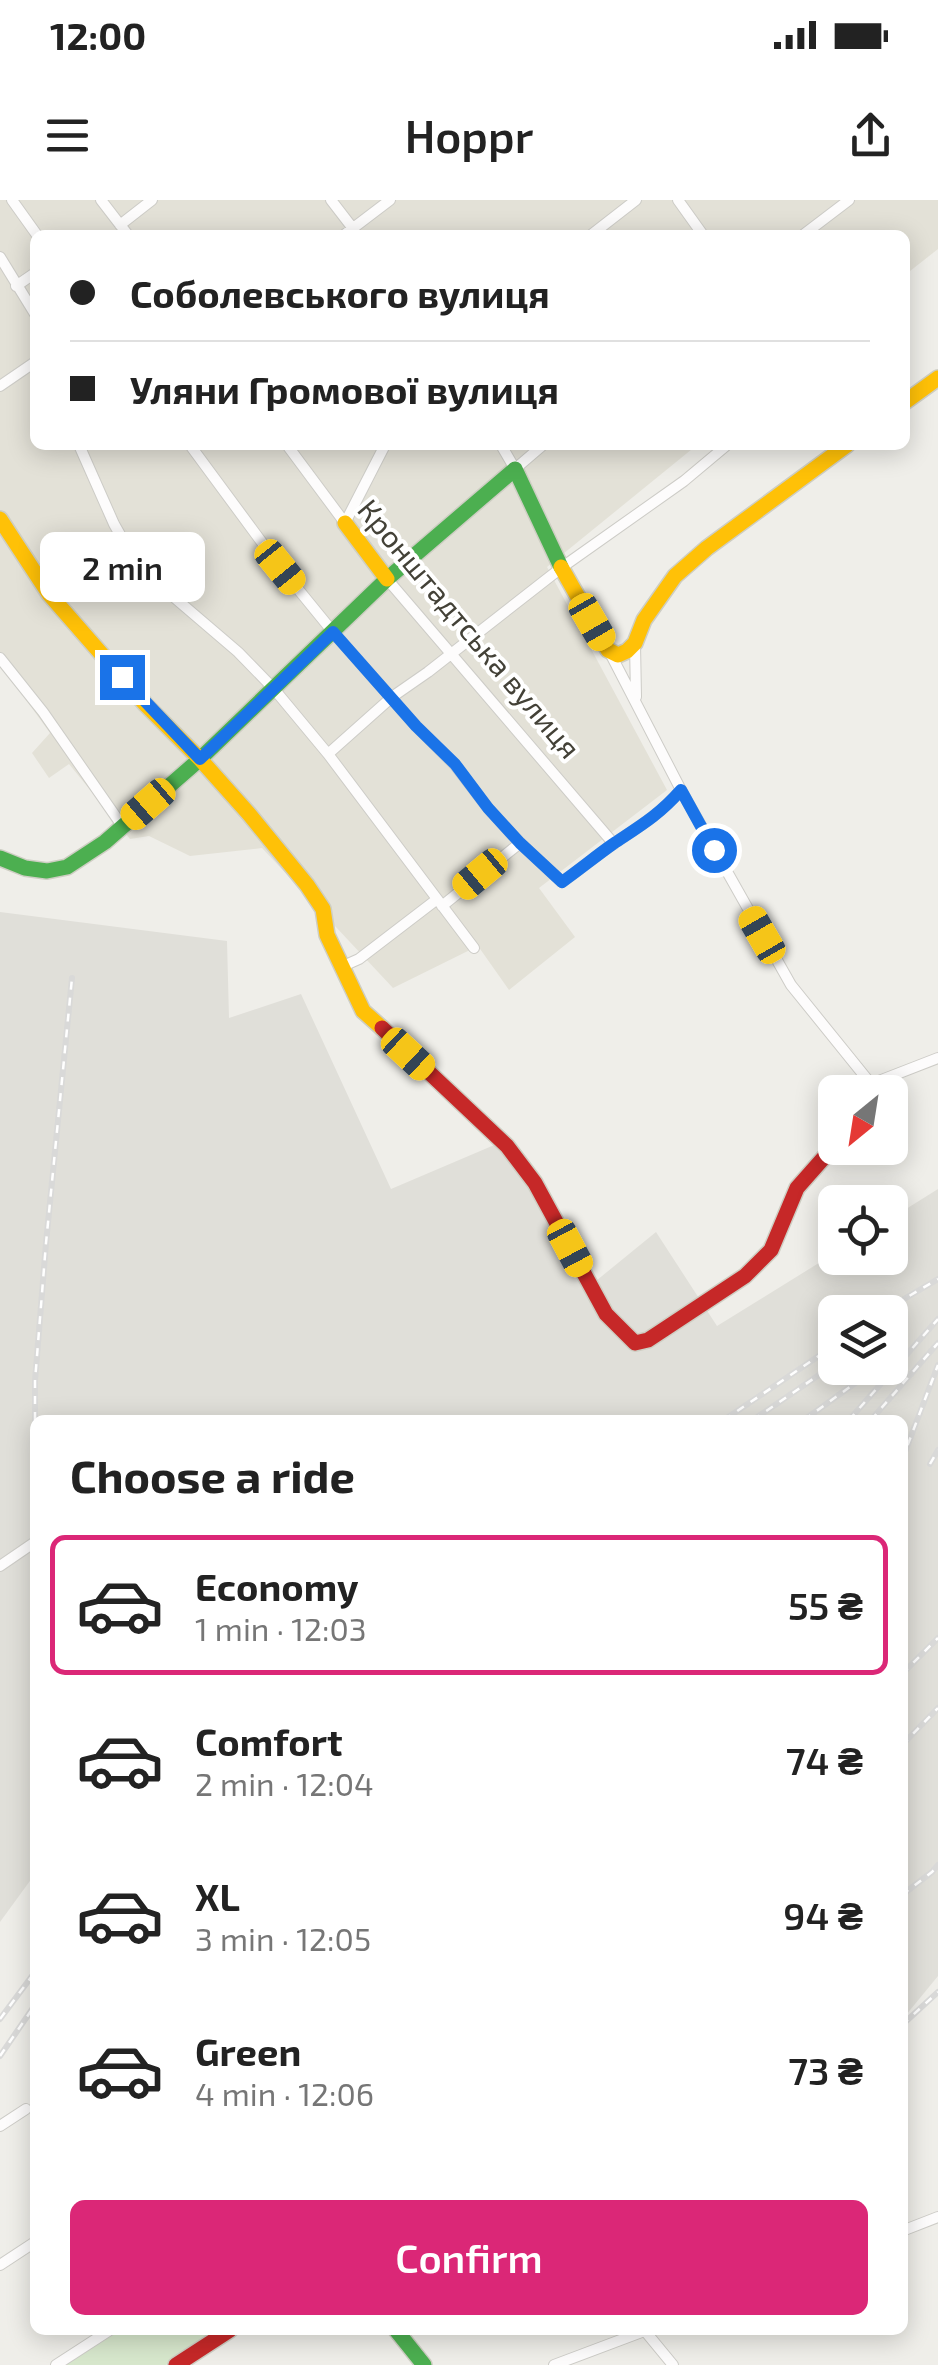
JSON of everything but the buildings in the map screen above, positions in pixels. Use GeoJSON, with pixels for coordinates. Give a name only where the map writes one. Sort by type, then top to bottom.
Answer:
{"type":"FeatureCollection","features":[{"type":"Feature","properties":{"kind":"street"},"geometry":{"type":"LineString","coordinates":[[12,200],[33,230]]}},
{"type":"Feature","properties":{"kind":"street"},"geometry":{"type":"LineString","coordinates":[[101,200],[124,230]]}},
{"type":"Feature","properties":{"kind":"street"},"geometry":{"type":"LineString","coordinates":[[120,225],[152,200]]}},
{"type":"Feature","properties":{"kind":"street"},"geometry":{"type":"LineString","coordinates":[[331,200],[350,230]]}},
{"type":"Feature","properties":{"kind":"street"},"geometry":{"type":"LineString","coordinates":[[355,230],[390,200]]}},
{"type":"Feature","properties":{"kind":"street"},"geometry":{"type":"LineString","coordinates":[[597,230],[636,200]]}},
{"type":"Feature","properties":{"kind":"street"},"geometry":{"type":"LineString","coordinates":[[678,200],[700,230]]}},
{"type":"Feature","properties":{"kind":"street"},"geometry":{"type":"LineString","coordinates":[[810,230],[850,200]]}},
{"type":"Feature","properties":{"kind":"street"},"geometry":{"type":"LineString","coordinates":[[0,257],[30,307]]}},
{"type":"Feature","properties":{"kind":"street"},"geometry":{"type":"LineString","coordinates":[[16,286],[30,276]]}},
{"type":"Feature","properties":{"kind":"street"},"geometry":{"type":"LineString","coordinates":[[0,386],[30,365]]}},
{"type":"Feature","properties":{"kind":"street"},"geometry":{"type":"LineString","coordinates":[[910,398],[938,378]]}},
{"type":"Feature","properties":{"kind":"street"},"geometry":{"type":"LineString","coordinates":[[81,450],[127,547],[162,586],[274,689],[328,754],[474,948]]}},
{"type":"Feature","properties":{"kind":"street"},"geometry":{"type":"LineString","coordinates":[[194,450],[333,632],[455,764],[520,843],[562,882],[642,828],[681,790]]}},
{"type":"Feature","properties":{"kind":"street","name":"Кронштадтська вулиця"},"geometry":{"type":"LineString","coordinates":[[290,450],[386,578],[614,844]]}},
{"type":"Feature","properties":{"kind":"street"},"geometry":{"type":"LineString","coordinates":[[346,523],[382,450]]}},
{"type":"Feature","properties":{"kind":"street"},"geometry":{"type":"LineString","coordinates":[[504,450],[561,568],[791,985],[858,1075]]}},
{"type":"Feature","properties":{"kind":"street"},"geometry":{"type":"LineString","coordinates":[[0,858],[46,871],[87,855],[200,759],[386,578],[538,450]]}},
{"type":"Feature","properties":{"kind":"street"},"geometry":{"type":"LineString","coordinates":[[328,754],[392,696],[721,450]]}},
{"type":"Feature","properties":{"kind":"street"},"geometry":{"type":"LineString","coordinates":[[636,700],[635,643],[644,620],[674,576],[840,450]]}},
{"type":"Feature","properties":{"kind":"street"},"geometry":{"type":"LineString","coordinates":[[0,519],[49,594],[146,705],[200,759],[307,885],[322,909],[327,936],[362,1011],[507,1146],[535,1184],[606,1314],[636,1343],[648,1340],[746,1276],[771,1250],[797,1188],[819,1165]]}},
{"type":"Feature","properties":{"kind":"street"},"geometry":{"type":"LineString","coordinates":[[608,650],[618,654],[635,643]]}},
{"type":"Feature","properties":{"kind":"street"},"geometry":{"type":"LineString","coordinates":[[0,658],[123,827]]}},
{"type":"Feature","properties":{"kind":"street"},"geometry":{"type":"LineString","coordinates":[[341,967],[439,903],[520,843]]}},
{"type":"Feature","properties":{"kind":"street"},"geometry":{"type":"LineString","coordinates":[[898,1075],[938,1058]]}},
{"type":"Feature","properties":{"kind":"street"},"geometry":{"type":"LineString","coordinates":[[0,1566],[30,1545]]}},
{"type":"Feature","properties":{"kind":"street"},"geometry":{"type":"LineString","coordinates":[[0,2126],[26,2108]]}},
{"type":"Feature","properties":{"kind":"street"},"geometry":{"type":"LineString","coordinates":[[908,2229],[938,2217]]}},
{"type":"Feature","properties":{"kind":"street"},"geometry":{"type":"LineString","coordinates":[[0,2265],[30,2245]]}},
{"type":"Feature","properties":{"kind":"street"},"geometry":{"type":"LineString","coordinates":[[56,2365],[102,2335]]}},
{"type":"Feature","properties":{"kind":"street"},"geometry":{"type":"LineString","coordinates":[[176,2365],[222,2335]]}},
{"type":"Feature","properties":{"kind":"street"},"geometry":{"type":"LineString","coordinates":[[400,2335],[424,2365]]}},
{"type":"Feature","properties":{"kind":"street"},"geometry":{"type":"LineString","coordinates":[[554,2365],[633,2335]]}},
{"type":"Feature","properties":{"kind":"street"},"geometry":{"type":"LineString","coordinates":[[650,2335],[673,2365]]}},
{"type":"Feature","properties":{"kind":"shaded area"},"geometry":{"type":"Polygon","coordinates":[[[0,200],[938,200],[938,249],[910,271],[910,230],[30,230],[30,450],[691,450],[547,567],[667,790],[539,888],[575,937],[509,990],[478,946],[393,988],[262,848],[190,856],[149,836],[130,839],[69,764],[49,778],[32,753],[50,733],[0,664],[0,200]]]}},
{"type":"Feature","properties":{"kind":"shaded area"},"geometry":{"type":"Polygon","coordinates":[[[0,912],[227,941],[229,1018],[301,994],[391,1189],[499,1143],[507,1146],[591,1285],[656,1232],[717,1326],[818,1264],[818,1275],[908,1275],[908,1208],[938,1189],[938,1976],[908,2013],[908,1415],[30,1415],[30,1881],[0,1922],[0,912]]]}},
{"type":"Feature","properties":{"kind":"green space"},"geometry":{"type":"Polygon","coordinates":[[[113,2335],[213,2335],[166,2365],[65,2365],[113,2335]]]}},
{"type":"Feature","properties":{"kind":"railway"},"geometry":{"type":"LineString","coordinates":[[35,1415],[46,1243],[72,978]]}},
{"type":"Feature","properties":{"kind":"railway"},"geometry":{"type":"LineString","coordinates":[[908,1297],[938,1279]]}},
{"type":"Feature","properties":{"kind":"railway"},"geometry":{"type":"LineString","coordinates":[[853,1415],[938,1319]]}},
{"type":"Feature","properties":{"kind":"railway"},"geometry":{"type":"LineString","coordinates":[[875,1415],[938,1343]]}},
{"type":"Feature","properties":{"kind":"railway"},"geometry":{"type":"LineString","coordinates":[[731,1415],[818,1356]]}},
{"type":"Feature","properties":{"kind":"railway"},"geometry":{"type":"LineString","coordinates":[[908,1444],[938,1365]]}},
{"type":"Feature","properties":{"kind":"railway"},"geometry":{"type":"LineString","coordinates":[[760,1415],[818,1376]]}},
{"type":"Feature","properties":{"kind":"railway"},"geometry":{"type":"LineString","coordinates":[[811,1415],[852,1385]]}},
{"type":"Feature","properties":{"kind":"railway"},"geometry":{"type":"LineString","coordinates":[[930,1464],[938,1450]]}},
{"type":"Feature","properties":{"kind":"railway"},"geometry":{"type":"LineString","coordinates":[[908,1668],[938,1638]]}},
{"type":"Feature","properties":{"kind":"railway"},"geometry":{"type":"LineString","coordinates":[[908,1739],[938,1708]]}},
{"type":"Feature","properties":{"kind":"railway"},"geometry":{"type":"LineString","coordinates":[[908,1890],[938,1865]]}},
{"type":"Feature","properties":{"kind":"railway"},"geometry":{"type":"LineString","coordinates":[[0,2019],[30,1979]]}},
{"type":"Feature","properties":{"kind":"railway"},"geometry":{"type":"LineString","coordinates":[[908,2020],[938,1992]]}},
{"type":"Feature","properties":{"kind":"railway"},"geometry":{"type":"LineString","coordinates":[[0,2056],[30,2012]]}},
{"type":"Feature","properties":{"kind":"traffic: fast"},"geometry":{"type":"LineString","coordinates":[[0,858],[47,871],[67,867],[105,842],[200,759],[387,579],[515,469],[561,567]]}},
{"type":"Feature","properties":{"kind":"traffic: fast"},"geometry":{"type":"LineString","coordinates":[[400,2335],[424,2365]]}},
{"type":"Feature","properties":{"kind":"traffic: slow"},"geometry":{"type":"LineString","coordinates":[[910,398],[938,378]]}},
{"type":"Feature","properties":{"kind":"traffic: slow"},"geometry":{"type":"LineString","coordinates":[[561,567],[608,650],[618,655],[635,643],[644,620],[675,576],[840,450]]}},
{"type":"Feature","properties":{"kind":"traffic: slow"},"geometry":{"type":"LineString","coordinates":[[0,519],[49,594],[249,814],[307,885],[323,909],[327,935],[363,1011],[382,1028]]}},
{"type":"Feature","properties":{"kind":"traffic: slow"},"geometry":{"type":"LineString","coordinates":[[345,523],[387,579]]}},
{"type":"Feature","properties":{"kind":"traffic: jam"},"geometry":{"type":"LineString","coordinates":[[382,1028],[507,1146],[535,1183],[606,1314],[635,1343],[648,1340],[745,1276],[771,1250],[797,1188],[818,1164]]}},
{"type":"Feature","properties":{"kind":"traffic: jam"},"geometry":{"type":"LineString","coordinates":[[176,2365],[222,2335]]}},
{"type":"Feature","properties":{"kind":"route"},"geometry":{"type":"LineString","coordinates":[[122,677],[200,759],[333,632],[455,764],[520,843],[562,882],[642,828],[681,790],[714,850]]}}]}
